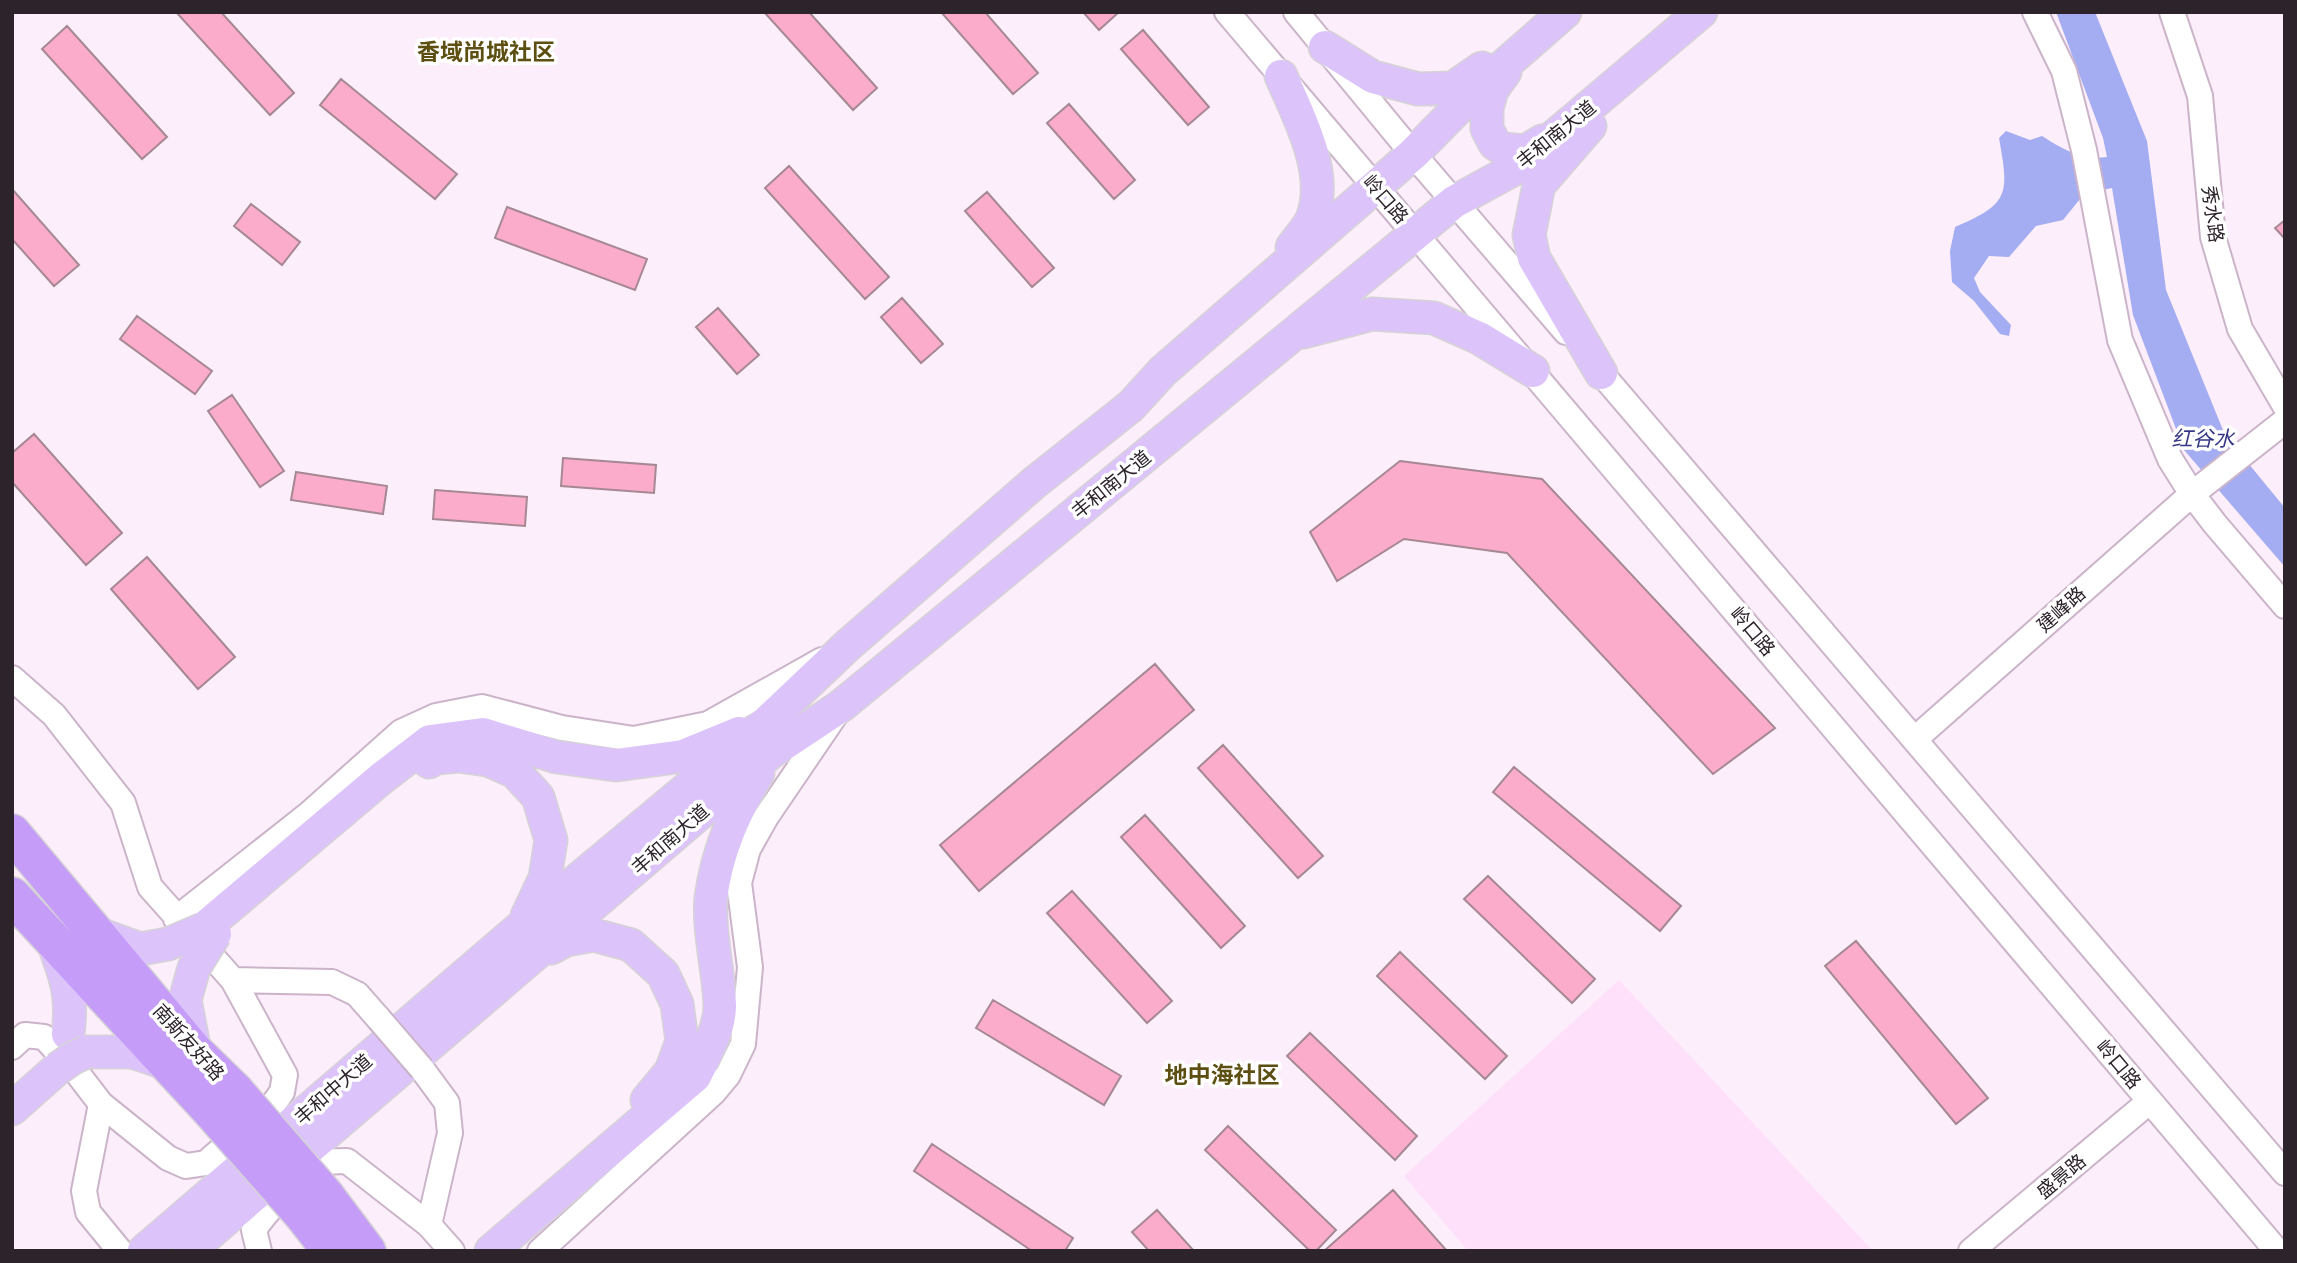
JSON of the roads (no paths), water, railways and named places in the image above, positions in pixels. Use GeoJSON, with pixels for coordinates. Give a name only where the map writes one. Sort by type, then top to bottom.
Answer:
{"type":"FeatureCollection","features":[{"type":"Feature","properties":{"kind":"highway","name":"南斯友好路"},"geometry":{"type":"LineString","coordinates":[[12,833],[99,934],[180,1058]]}},
{"type":"Feature","properties":{"kind":"highway","name":"南斯友好路"},"geometry":{"type":"LineString","coordinates":[[12,896],[52,941],[224,1102],[314,1205],[358,1250]]}},
{"type":"Feature","properties":{"kind":"main road"},"geometry":{"type":"LineString","coordinates":[[1325,47],[1373,77],[1418,89],[1453,88],[1563,12]]}},
{"type":"Feature","properties":{"kind":"main road","name":"丰和南大道"},"geometry":{"type":"LineString","coordinates":[[526,963],[768,737],[847,646],[1072,452],[1131,407],[1163,371],[1413,154],[1476,90],[1563,12]]}},
{"type":"Feature","properties":{"kind":"main road"},"geometry":{"type":"LineString","coordinates":[[1413,154],[1487,108],[1582,23],[1590,12]]}},
{"type":"Feature","properties":{"kind":"main road","name":"丰和南大道"},"geometry":{"type":"LineString","coordinates":[[522,927],[768,737],[841,706],[1454,202],[1518,167],[1701,12]]}},
{"type":"Feature","properties":{"kind":"main road"},"geometry":{"type":"LineString","coordinates":[[1518,53],[1492,90],[1487,108],[1487,129],[1495,144],[1503,149],[1525,151],[1575,118]]}},
{"type":"Feature","properties":{"kind":"main road"},"geometry":{"type":"LineString","coordinates":[[1601,373],[1534,258],[1529,235],[1539,185],[1649,56]]}},
{"type":"Feature","properties":{"kind":"main road"},"geometry":{"type":"LineString","coordinates":[[1274,274],[1311,220],[1317,193],[1313,149],[1281,76]]}},
{"type":"Feature","properties":{"kind":"main road"},"geometry":{"type":"LineString","coordinates":[[1291,335],[1372,314],[1434,318],[1479,338],[1533,371]]}},
{"type":"Feature","properties":{"kind":"main road"},"geometry":{"type":"LineString","coordinates":[[191,931],[430,741],[483,734],[557,757],[616,765],[684,756],[768,737]]}},
{"type":"Feature","properties":{"kind":"main road"},"geometry":{"type":"LineString","coordinates":[[491,1251],[695,1076],[710,1045],[720,1008],[711,901],[720,850],[768,737]]}},
{"type":"Feature","properties":{"kind":"main road"},"geometry":{"type":"LineString","coordinates":[[99,934],[140,949],[191,931],[396,779],[436,758],[458,756],[488,760],[515,772],[538,797],[551,840],[545,878],[522,927]]}},
{"type":"Feature","properties":{"kind":"main road","name":"丰和中大道"},"geometry":{"type":"LineString","coordinates":[[144,1251],[522,927]]}},
{"type":"Feature","properties":{"kind":"main road"},"geometry":{"type":"LineString","coordinates":[[77,1043],[180,1058],[185,1000],[194,968],[191,931]]}},
{"type":"Feature","properties":{"kind":"main road"},"geometry":{"type":"LineString","coordinates":[[472,1251],[654,1094],[671,1071],[682,1041],[677,1004],[663,974],[631,945],[594,935],[566,940],[526,963]]}},
{"type":"Feature","properties":{"kind":"main road"},"geometry":{"type":"LineString","coordinates":[[12,1096],[54,1065],[73,1058],[77,1043],[66,979],[52,941]]}},
{"type":"Feature","properties":{"kind":"main road","name":"丰和中大道"},"geometry":{"type":"LineString","coordinates":[[189,1251],[526,963]]}},
{"type":"Feature","properties":{"kind":"main road"},"geometry":{"type":"LineString","coordinates":[[12,1109],[54,1065]]}},
{"type":"Feature","properties":{"kind":"street","name":"岭口路"},"geometry":{"type":"LineString","coordinates":[[1227,12],[2277,1251]]}},
{"type":"Feature","properties":{"kind":"street"},"geometry":{"type":"LineString","coordinates":[[1296,12],[1413,154],[2285,1173]]}},
{"type":"Feature","properties":{"kind":"street"},"geometry":{"type":"LineString","coordinates":[[2035,12],[2064,71],[2084,150],[2120,340],[2171,459],[2200,487],[2285,606]]}},
{"type":"Feature","properties":{"kind":"street","name":"秀水路"},"geometry":{"type":"LineString","coordinates":[[2172,12],[2200,96],[2213,237],[2240,329],[2285,406]]}},
{"type":"Feature","properties":{"kind":"street","name":"建峰路"},"geometry":{"type":"LineString","coordinates":[[1915,739],[2200,487],[2285,421]]}},
{"type":"Feature","properties":{"kind":"street"},"geometry":{"type":"LineString","coordinates":[[191,931],[309,814],[401,733],[436,716],[482,707],[562,727],[634,739],[708,724],[847,646]]}},
{"type":"Feature","properties":{"kind":"street"},"geometry":{"type":"LineString","coordinates":[[12,678],[54,715],[123,803],[150,887],[233,981],[285,1075],[282,1092],[274,1102],[206,1163],[186,1166],[168,1158],[101,1104],[44,1037],[25,1035],[12,1047]]}},
{"type":"Feature","properties":{"kind":"street"},"geometry":{"type":"LineString","coordinates":[[540,1251],[713,1093],[728,1075],[743,1044],[748,993],[750,967],[739,883],[748,849],[766,817],[841,706]]}},
{"type":"Feature","properties":{"kind":"street"},"geometry":{"type":"LineString","coordinates":[[233,981],[332,982],[357,994],[422,1069],[447,1103],[450,1133],[429,1225]]}},
{"type":"Feature","properties":{"kind":"street","name":"盛景路"},"geometry":{"type":"LineString","coordinates":[[1971,1251],[2150,1101]]}},
{"type":"Feature","properties":{"kind":"street"},"geometry":{"type":"LineString","coordinates":[[101,1104],[84,1191],[88,1212],[116,1245]]}},
{"type":"Feature","properties":{"kind":"street"},"geometry":{"type":"LineString","coordinates":[[259,1251],[254,1230],[263,1214],[316,1167],[331,1161],[347,1161],[429,1225],[452,1251]]}},
{"type":"Feature","properties":{"kind":"water","name":"红谷水"},"geometry":{"type":"Polygon","coordinates":[[[2056,12],[2095,12],[2147,141],[2166,290],[2225,435],[2285,508],[2285,567],[2184,450],[2133,315],[2112,188],[2084,194],[2063,220],[2036,226],[2009,257],[1989,256],[1974,278],[1980,292],[2011,325],[2009,336],[2000,334],[1974,301],[1952,282],[1950,251],[1955,227],[1986,211],[2001,195],[2004,172],[1999,138],[2006,131],[2030,140],[2042,136],[2081,156],[2107,157],[2103,138],[2056,12]]]}},
{"type":"Feature","properties":{"kind":"district","name":"香域尚城社区"},"geometry":{"type":"Point","coordinates":[486,52]}},
{"type":"Feature","properties":{"kind":"district","name":"地中海社区"},"geometry":{"type":"Point","coordinates":[1222,1075]}}]}
